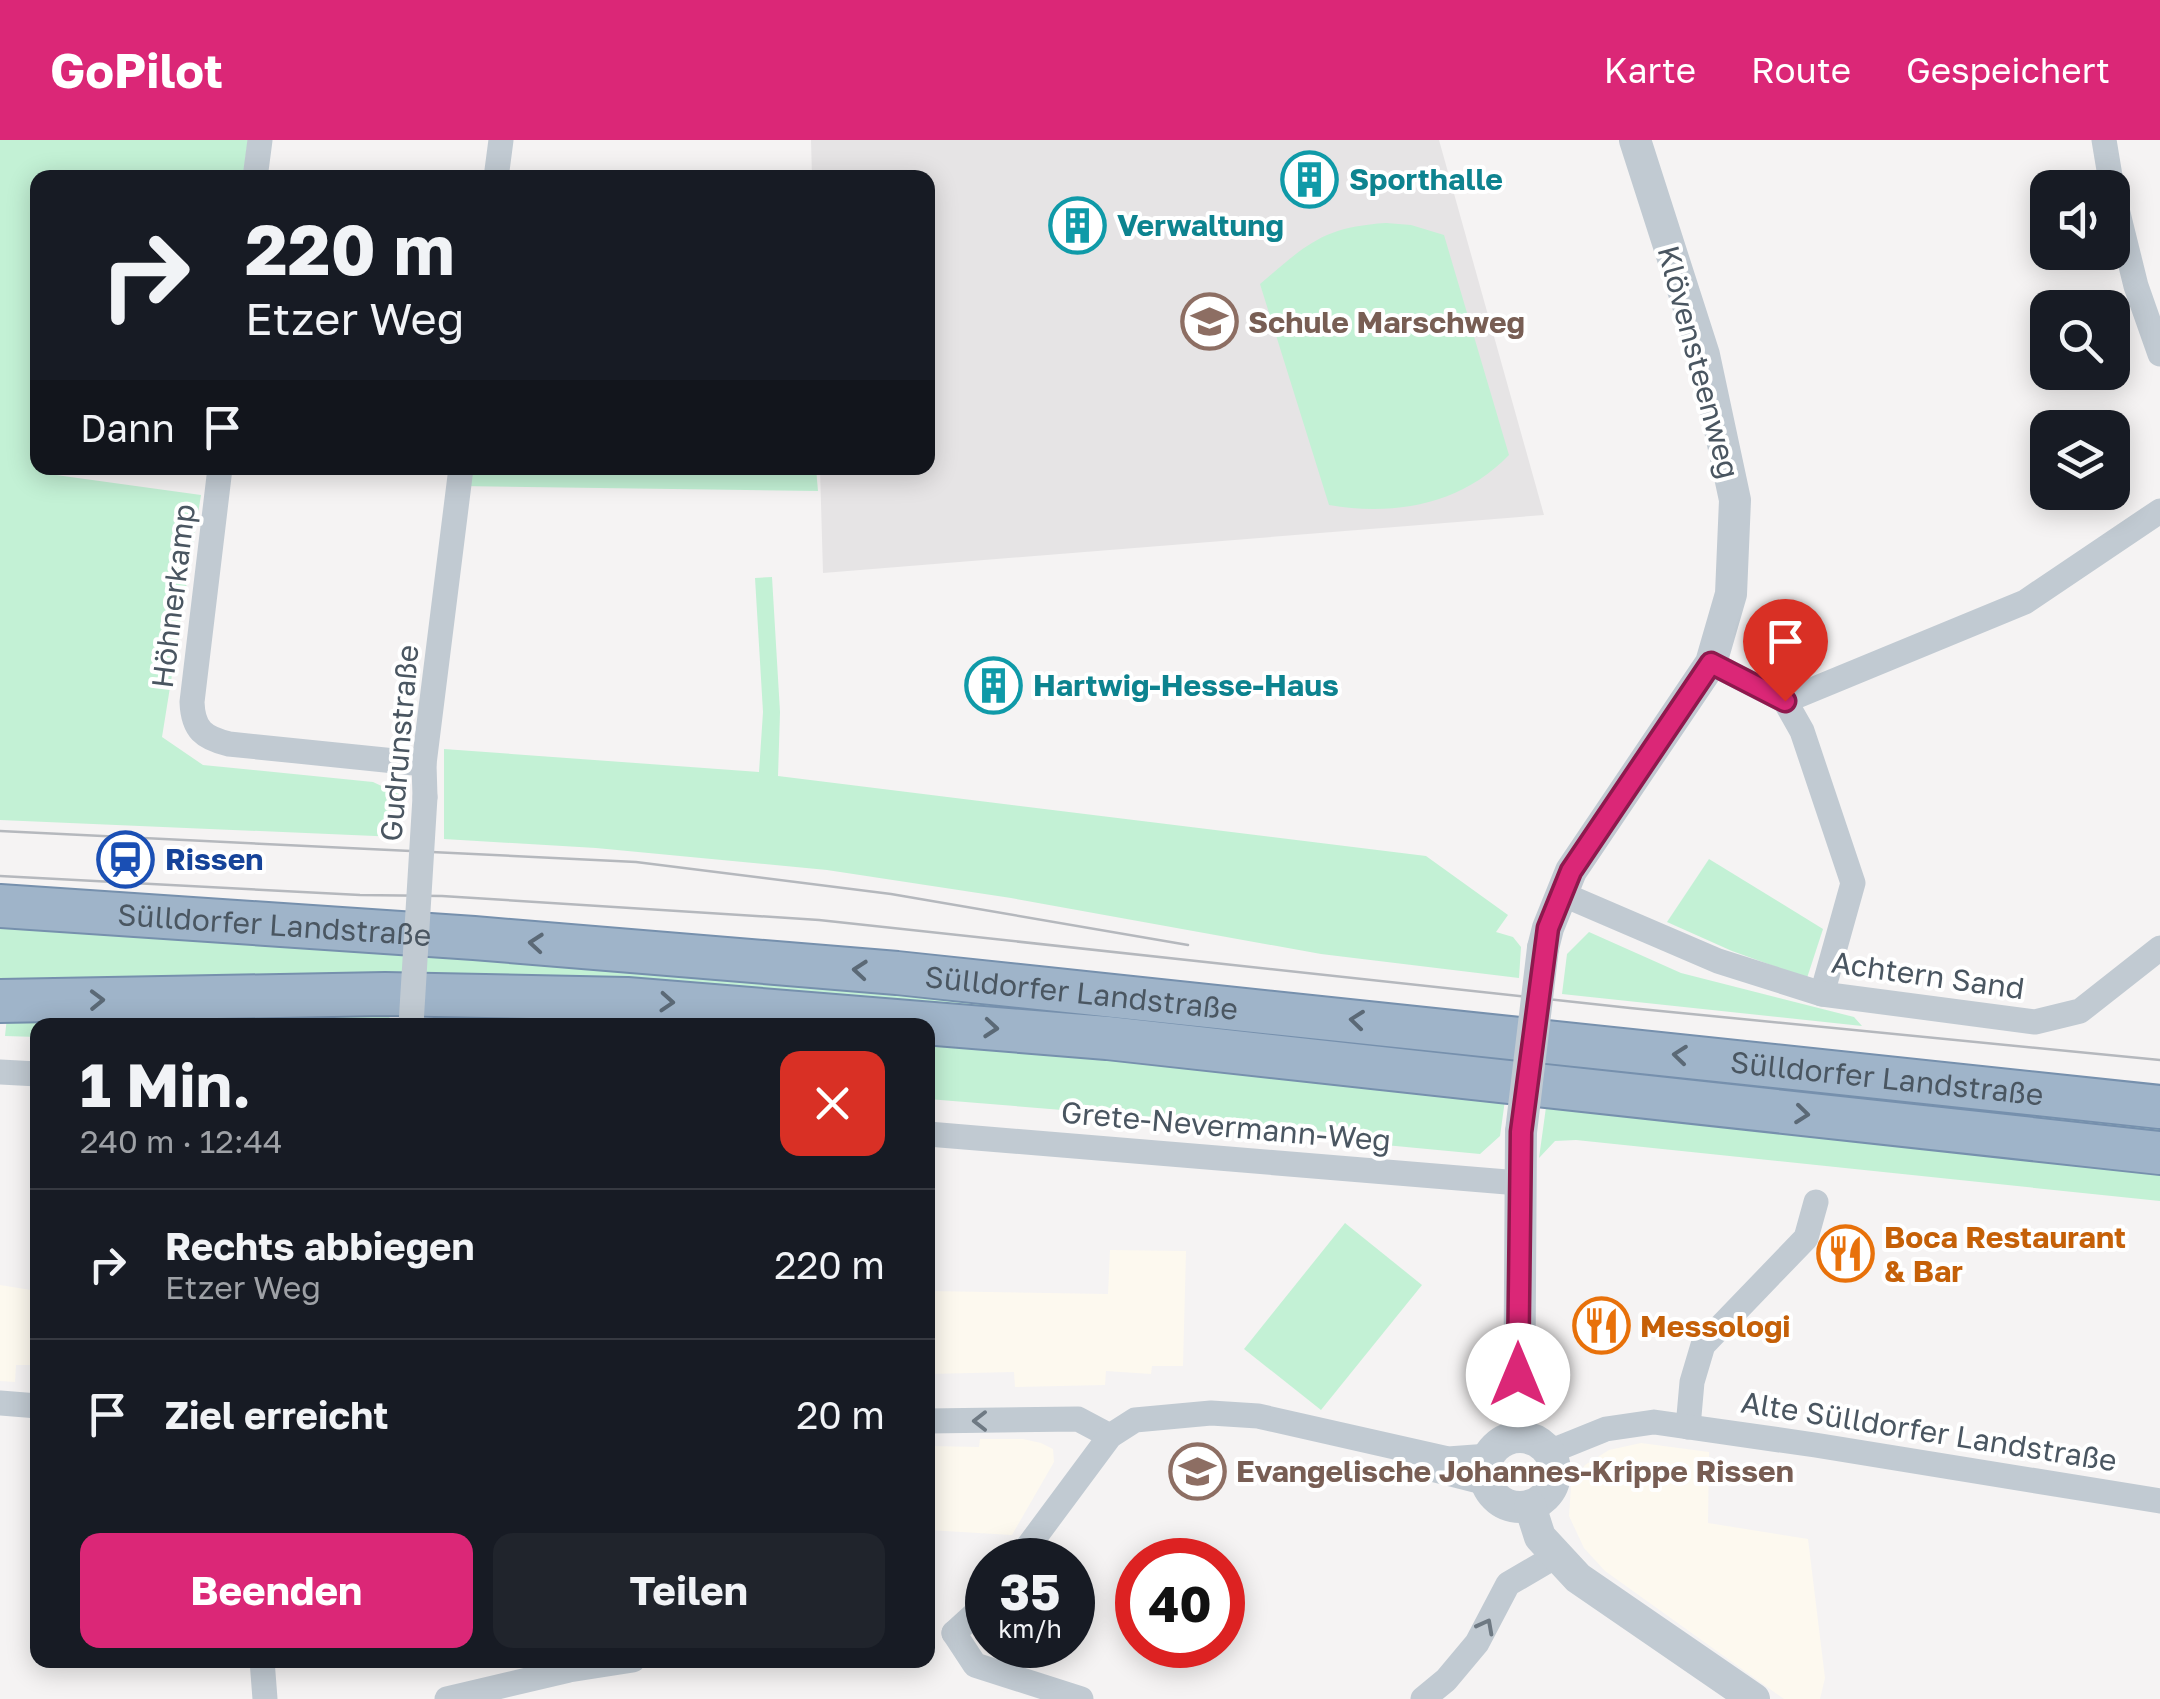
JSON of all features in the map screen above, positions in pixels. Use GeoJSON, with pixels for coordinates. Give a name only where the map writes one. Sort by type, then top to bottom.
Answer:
{"type":"FeatureCollection","features":[{"type":"Feature","properties":{"kind":"highway","name":"Sülldorfer Landstraße"},"geometry":{"type":"LineString","coordinates":[[0,906],[474,938],[897,973],[2160,1107]]}},
{"type":"Feature","properties":{"kind":"highway","name":"Sülldorfer Landstraße"},"geometry":{"type":"LineString","coordinates":[[0,1001],[386,994],[560,996],[857,1018]]}},
{"type":"Feature","properties":{"kind":"highway","name":"Sülldorfer Landstraße"},"geometry":{"type":"LineString","coordinates":[[935,1024],[1107,1038],[2160,1153]]}},
{"type":"Feature","properties":{"kind":"street"},"geometry":{"type":"LineString","coordinates":[[256,170],[260,140]]}},
{"type":"Feature","properties":{"kind":"street"},"geometry":{"type":"LineString","coordinates":[[497,170],[501,140]]}},
{"type":"Feature","properties":{"kind":"street","name":"Klövensteenweg"},"geometry":{"type":"LineString","coordinates":[[1519,1437],[1521,1132],[1543,948],[1571,871],[1711,663],[1731,594],[1735,500],[1704,355],[1635,140]]}},
{"type":"Feature","properties":{"kind":"street"},"geometry":{"type":"LineString","coordinates":[[2104,140],[2109,170]]}},
{"type":"Feature","properties":{"kind":"street"},"geometry":{"type":"LineString","coordinates":[[2130,262],[2160,354]]}},
{"type":"Feature","properties":{"kind":"street","name":"Höhnerkamp"},"geometry":{"type":"LineString","coordinates":[[219,475],[192,702],[200,731],[209,739],[229,744],[424,764]]}},
{"type":"Feature","properties":{"kind":"street","name":"Gudrunstraße"},"geometry":{"type":"LineString","coordinates":[[411,1018],[426,797],[424,764],[459,475]]}},
{"type":"Feature","properties":{"kind":"street"},"geometry":{"type":"LineString","coordinates":[[1785,701],[2025,602],[2160,511]]}},
{"type":"Feature","properties":{"kind":"street"},"geometry":{"type":"LineString","coordinates":[[1711,663],[1785,701],[1802,731],[1853,883],[1822,994]]}},
{"type":"Feature","properties":{"kind":"street","name":"Achtern Sand"},"geometry":{"type":"LineString","coordinates":[[1562,894],[1718,961],[1842,1000],[2035,1022],[2080,1012],[2160,948]]}},
{"type":"Feature","properties":{"kind":"street"},"geometry":{"type":"LineString","coordinates":[[0,1072],[30,1074]]}},
{"type":"Feature","properties":{"kind":"street","name":"Grete-Nevermann-Weg"},"geometry":{"type":"LineString","coordinates":[[935,1135],[1519,1183]]}},
{"type":"Feature","properties":{"kind":"street"},"geometry":{"type":"LineString","coordinates":[[1688,1427],[1692,1382],[1703,1345],[1806,1238],[1816,1202]]}},
{"type":"Feature","properties":{"kind":"street"},"geometry":{"type":"LineString","coordinates":[[0,1404],[30,1406]]}},
{"type":"Feature","properties":{"kind":"street"},"geometry":{"type":"LineString","coordinates":[[1034,1538],[1110,1436],[1135,1420],[1210,1413],[1280,1420],[1488,1470]]}},
{"type":"Feature","properties":{"kind":"street"},"geometry":{"type":"LineString","coordinates":[[935,1420],[1078,1419],[1110,1436]]}},
{"type":"Feature","properties":{"kind":"street","name":"Alte Sülldorfer Landstraße"},"geometry":{"type":"LineString","coordinates":[[1549,1452],[1622,1426],[1654,1422],[2160,1500]]}},
{"type":"Feature","properties":{"kind":"street"},"geometry":{"type":"LineString","coordinates":[[1519,1437],[1536,1441],[1549,1452],[1555,1464],[1551,1490],[1530,1506],[1508,1506],[1491,1493],[1488,1470],[1496,1446],[1519,1437]]}},
{"type":"Feature","properties":{"kind":"street"},"geometry":{"type":"LineString","coordinates":[[1530,1506],[1540,1537],[1578,1578],[1754,1699]]}},
{"type":"Feature","properties":{"kind":"street"},"geometry":{"type":"LineString","coordinates":[[1423,1699],[1446,1680],[1477,1642],[1508,1584],[1556,1556]]}},
{"type":"Feature","properties":{"kind":"street"},"geometry":{"type":"LineString","coordinates":[[935,1636],[954,1633],[965,1623]]}},
{"type":"Feature","properties":{"kind":"street"},"geometry":{"type":"LineString","coordinates":[[954,1633],[975,1665],[1081,1699]]}},
{"type":"Feature","properties":{"kind":"street"},"geometry":{"type":"LineString","coordinates":[[263,1668],[265,1699]]}},
{"type":"Feature","properties":{"kind":"street"},"geometry":{"type":"LineString","coordinates":[[446,1699],[582,1668]]}},
{"type":"Feature","properties":{"kind":"shaded area","name":"Schule Marschweg"},"geometry":{"type":"Polygon","coordinates":[[[811,140],[1439,140],[1544,515],[823,573],[820,475],[935,475],[935,170],[812,170],[811,140]]]}},
{"type":"Feature","properties":{"kind":"shaded area"},"geometry":{"type":"Polygon","coordinates":[[[1110,1250],[1186,1251],[1183,1366],[1152,1366],[1151,1374],[1106,1371],[1105,1385],[1015,1387],[1014,1372],[935,1374],[935,1291],[1108,1294],[1110,1250]]]}},
{"type":"Feature","properties":{"kind":"shaded area"},"geometry":{"type":"Polygon","coordinates":[[[0,1285],[30,1290],[30,1365],[16,1365],[15,1382],[0,1381],[0,1285]]]}},
{"type":"Feature","properties":{"kind":"shaded area"},"geometry":{"type":"Polygon","coordinates":[[[980,1439],[1023,1439],[1053,1449],[1054,1462],[1012,1535],[935,1530],[935,1446],[979,1447],[980,1439]]]}},
{"type":"Feature","properties":{"kind":"shaded area"},"geometry":{"type":"Polygon","coordinates":[[[1641,1443],[1709,1452],[1708,1523],[1808,1539],[1825,1678],[1820,1699],[1784,1699],[1605,1571],[1584,1548],[1569,1516],[1571,1486],[1585,1465],[1609,1450],[1641,1443]]]}},
{"type":"Feature","properties":{"kind":"green space"},"geometry":{"type":"Polygon","coordinates":[[[0,140],[248,140],[244,170],[30,170],[30,475],[56,475],[201,495],[162,737],[203,765],[373,782],[403,796],[398,837],[0,820],[0,140]]]}},
{"type":"Feature","properties":{"kind":"green space"},"geometry":{"type":"Polygon","coordinates":[[[1386,223],[1411,225],[1444,235],[1509,455],[1470,485],[1425,503],[1378,509],[1329,505],[1260,284],[1317,240],[1346,229],[1386,223]]]}},
{"type":"Feature","properties":{"kind":"green space"},"geometry":{"type":"Polygon","coordinates":[[[460,475],[817,475],[818,491],[458,486],[460,475]]]}},
{"type":"Feature","properties":{"kind":"green space"},"geometry":{"type":"Polygon","coordinates":[[[772,577],[780,712],[778,776],[1426,856],[1508,915],[1496,932],[1513,937],[1521,947],[1519,978],[1321,954],[1011,898],[827,870],[596,848],[444,839],[444,749],[759,772],[763,712],[755,578],[772,577]]]}},
{"type":"Feature","properties":{"kind":"green space"},"geometry":{"type":"Polygon","coordinates":[[[1709,859],[1823,929],[1807,978],[1667,922],[1709,859]]]}},
{"type":"Feature","properties":{"kind":"green space"},"geometry":{"type":"Polygon","coordinates":[[[0,920],[723,974],[1510,1056],[1509,1070],[1379,1057],[935,1035],[935,1018],[600,1018],[0,988],[0,920]]]}},
{"type":"Feature","properties":{"kind":"green space"},"geometry":{"type":"Polygon","coordinates":[[[1589,932],[1681,973],[1854,1017],[1862,1026],[1562,994],[1567,954],[1589,932]]]}},
{"type":"Feature","properties":{"kind":"green space"},"geometry":{"type":"Polygon","coordinates":[[[390,1010],[389,1018],[30,1018],[30,1037],[5,1036],[7,1017],[390,1010]]]}},
{"type":"Feature","properties":{"kind":"green space"},"geometry":{"type":"Polygon","coordinates":[[[935,1044],[1505,1100],[1500,1136],[1480,1154],[1311,1138],[1283,1128],[935,1100],[935,1044]]]}},
{"type":"Feature","properties":{"kind":"green space"},"geometry":{"type":"Polygon","coordinates":[[[1551,1058],[2160,1124],[2160,1139],[1550,1073],[1551,1058]]]}},
{"type":"Feature","properties":{"kind":"green space"},"geometry":{"type":"Polygon","coordinates":[[[1547,1100],[2160,1173],[2160,1201],[1576,1140],[1555,1141],[1539,1158],[1547,1100]]]}},
{"type":"Feature","properties":{"kind":"green space"},"geometry":{"type":"Polygon","coordinates":[[[1345,1223],[1422,1285],[1321,1410],[1244,1349],[1345,1223]]]}},
{"type":"Feature","properties":{"kind":"tram line"},"geometry":{"type":"LineString","coordinates":[[0,831],[636,862],[891,894],[1188,945]]}},
{"type":"Feature","properties":{"kind":"tram line"},"geometry":{"type":"LineString","coordinates":[[0,876],[442,896],[819,920],[1630,1008],[2160,1060]]}},
{"type":"Feature","properties":{"kind":"place","name":"Sporthalle"},"geometry":{"type":"Point","coordinates":[1310,179]}},
{"type":"Feature","properties":{"kind":"place","name":"Verwaltung"},"geometry":{"type":"Point","coordinates":[1078,225]}},
{"type":"Feature","properties":{"kind":"place","name":"Schule Marschweg"},"geometry":{"type":"Point","coordinates":[1209,322]}},
{"type":"Feature","properties":{"kind":"place","name":"Hartwig-Hesse-Haus"},"geometry":{"type":"Point","coordinates":[994,685]}},
{"type":"Feature","properties":{"kind":"place","name":"Rissen"},"geometry":{"type":"Point","coordinates":[126,859]}},
{"type":"Feature","properties":{"kind":"place","name":"Boca Restaurant & Bar"},"geometry":{"type":"Point","coordinates":[1845,1254]}},
{"type":"Feature","properties":{"kind":"place","name":"Messologi"},"geometry":{"type":"Point","coordinates":[1601,1326]}},
{"type":"Feature","properties":{"kind":"place","name":"Evangelische Johannes-Krippe Rissen"},"geometry":{"type":"Point","coordinates":[1197,1471]}},
{"type":"Feature","properties":{"kind":"route"},"geometry":{"type":"LineString","coordinates":[[1518,1375],[1521,1132],[1548,928],[1571,871],[1711,663],[1785,701]]}}]}
